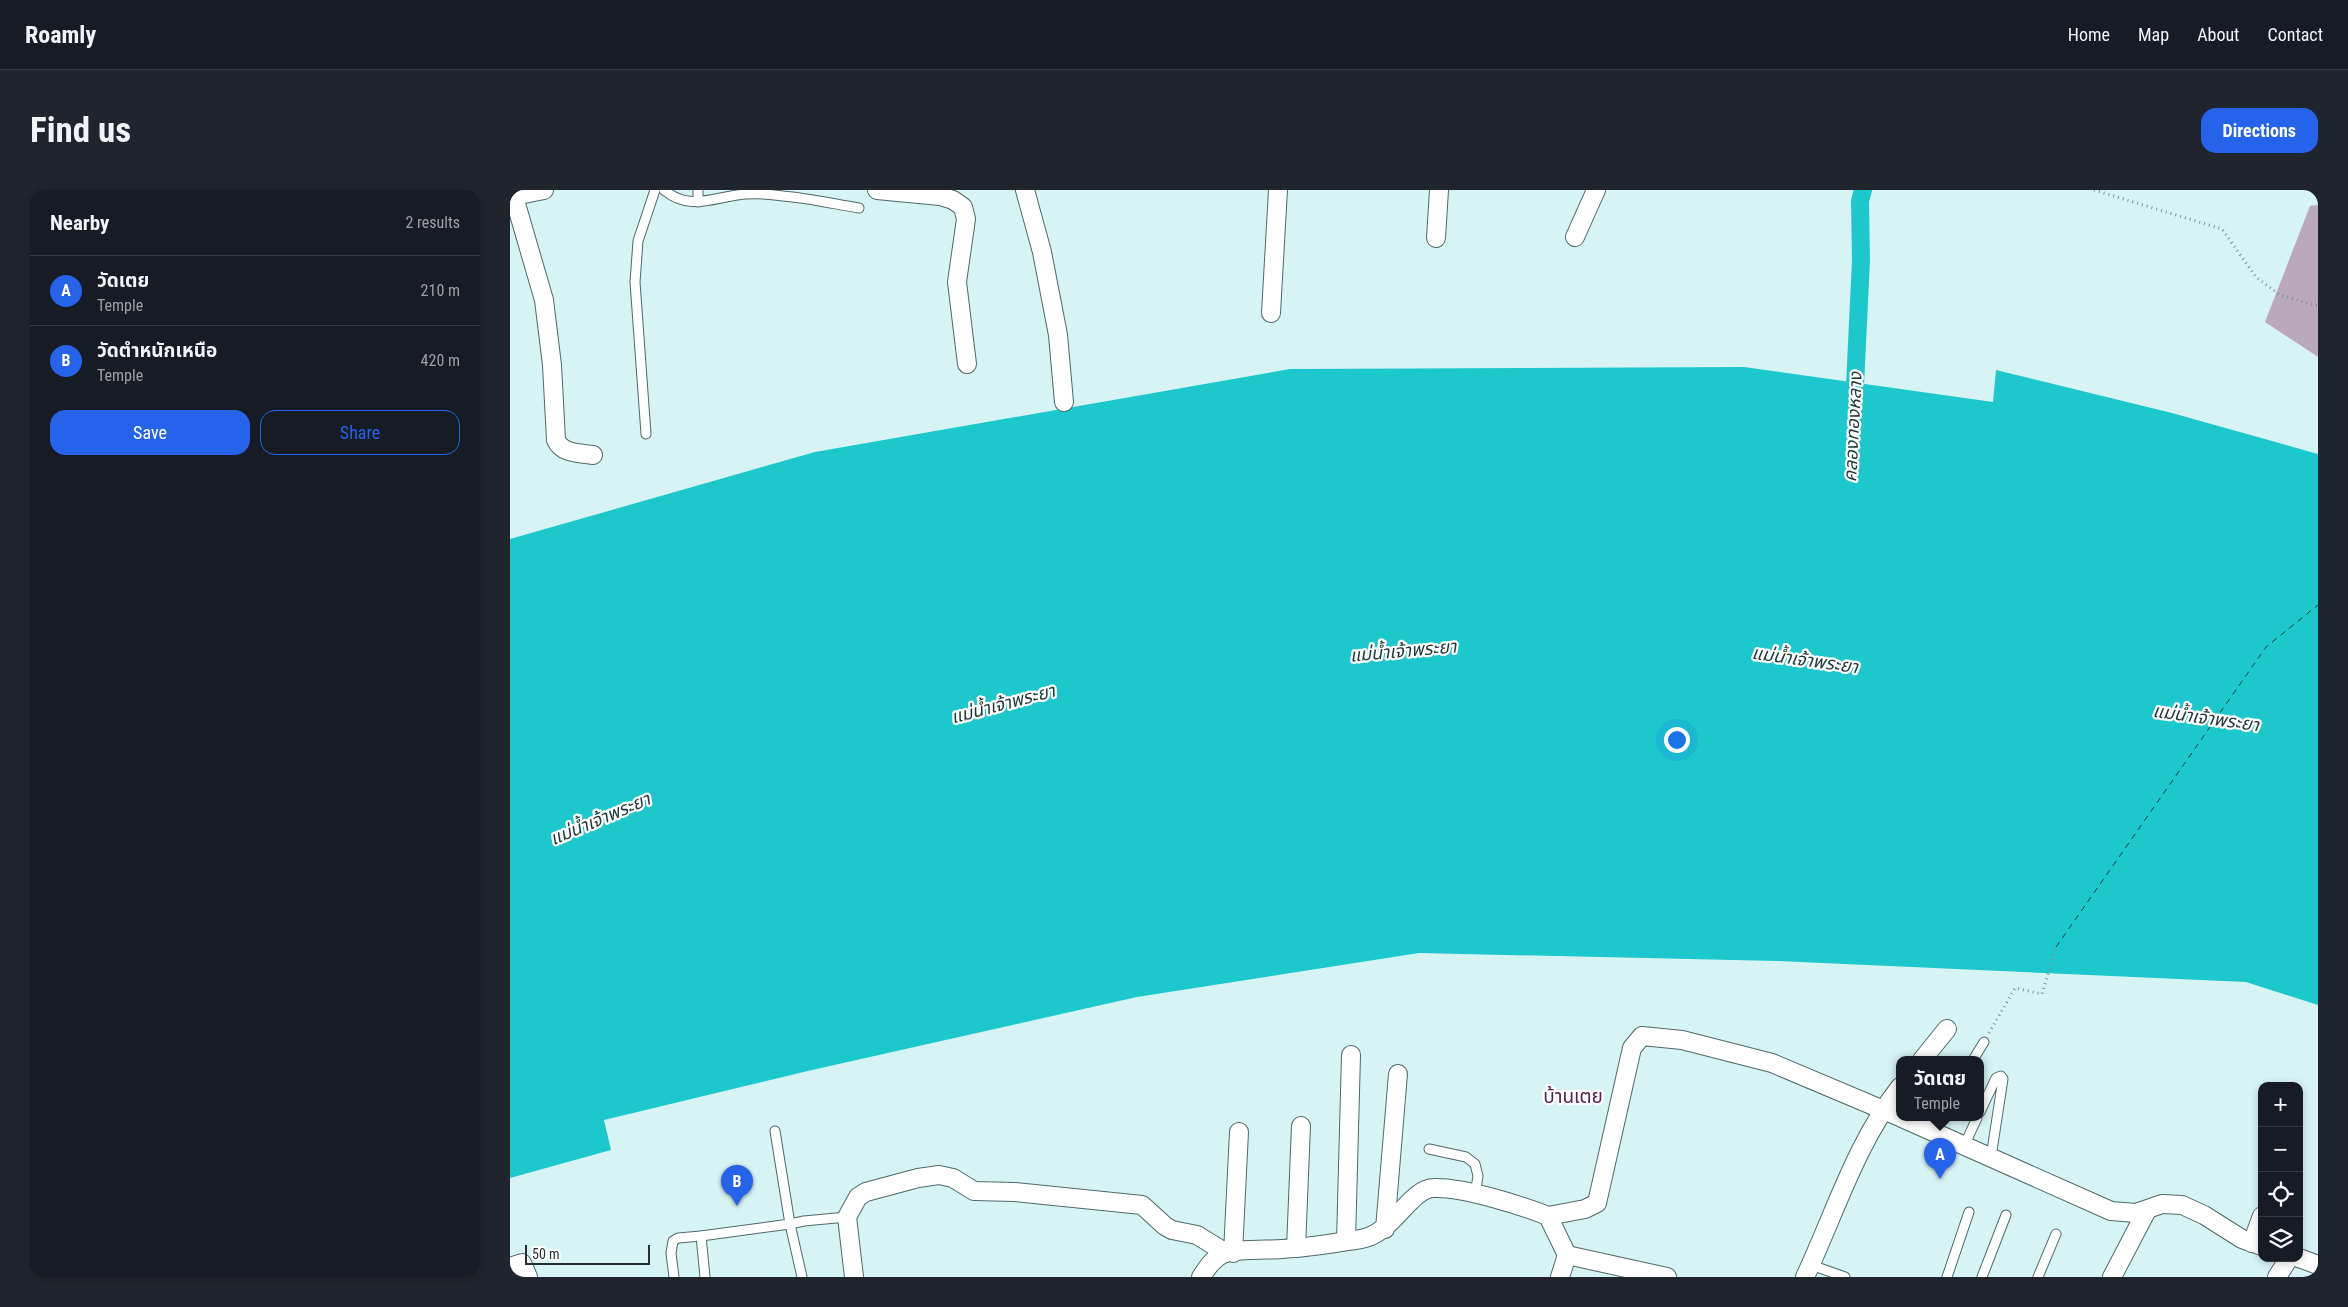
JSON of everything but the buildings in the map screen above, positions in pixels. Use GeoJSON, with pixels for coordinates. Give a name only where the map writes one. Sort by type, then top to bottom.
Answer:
{"type":"FeatureCollection","features":[{"type":"Feature","properties":{"kind":"street"},"geometry":{"type":"LineString","coordinates":[[544,190],[513,193],[532,253],[544,300],[552,365],[556,440],[558,446],[568,452],[593,456]]}},
{"type":"Feature","properties":{"kind":"street"},"geometry":{"type":"LineString","coordinates":[[877,190],[940,196],[953,200],[963,207],[966,219],[957,282],[967,364]]}},
{"type":"Feature","properties":{"kind":"street"},"geometry":{"type":"LineString","coordinates":[[1025,190],[1042,252],[1058,335],[1064,402]]}},
{"type":"Feature","properties":{"kind":"street"},"geometry":{"type":"LineString","coordinates":[[1271,313],[1278,190]]}},
{"type":"Feature","properties":{"kind":"street"},"geometry":{"type":"LineString","coordinates":[[1436,238],[1439,190]]}},
{"type":"Feature","properties":{"kind":"street"},"geometry":{"type":"LineString","coordinates":[[1574,237],[1596,190]]}},
{"type":"Feature","properties":{"kind":"street"},"geometry":{"type":"LineString","coordinates":[[1925,1056],[1947,1028]]}},
{"type":"Feature","properties":{"kind":"street"},"geometry":{"type":"LineString","coordinates":[[1201,1277],[1207,1267],[1229,1253],[1296,1248],[1370,1238],[1385,1229],[1420,1193],[1431,1188],[1475,1195],[1522,1206],[1548,1216],[1585,1208],[1597,1203],[1632,1048],[1642,1036],[1651,1035],[1692,1042],[1772,1063],[1896,1115]]}},
{"type":"Feature","properties":{"kind":"street"},"geometry":{"type":"LineString","coordinates":[[1346,1242],[1351,1055]]}},
{"type":"Feature","properties":{"kind":"street"},"geometry":{"type":"LineString","coordinates":[[1385,1229],[1398,1074]]}},
{"type":"Feature","properties":{"kind":"street"},"geometry":{"type":"LineString","coordinates":[[1808,1271],[1846,1182],[1882,1110],[1896,1093]]}},
{"type":"Feature","properties":{"kind":"street"},"geometry":{"type":"LineString","coordinates":[[1919,1121],[1933,1124],[1964,1146],[2111,1211],[2136,1213],[2162,1204],[2182,1206],[2257,1244],[2262,1217]]}},
{"type":"Feature","properties":{"kind":"street"},"geometry":{"type":"LineString","coordinates":[[1296,1248],[1302,1126]]}},
{"type":"Feature","properties":{"kind":"street"},"geometry":{"type":"LineString","coordinates":[[1229,1253],[1238,1132]]}},
{"type":"Feature","properties":{"kind":"street"},"geometry":{"type":"LineString","coordinates":[[854,1277],[847,1217],[858,1197],[866,1192],[918,1178],[939,1175],[953,1178],[974,1190],[1015,1192],[1142,1205],[1172,1230],[1197,1236],[1229,1253]]}},
{"type":"Feature","properties":{"kind":"street"},"geometry":{"type":"LineString","coordinates":[[2112,1277],[2147,1210]]}},
{"type":"Feature","properties":{"kind":"street"},"geometry":{"type":"LineString","coordinates":[[1548,1216],[1567,1255],[1560,1277]]}},
{"type":"Feature","properties":{"kind":"street"},"geometry":{"type":"LineString","coordinates":[[1567,1255],[1668,1277]]}},
{"type":"Feature","properties":{"kind":"street"},"geometry":{"type":"LineString","coordinates":[[2303,1259],[2318,1265]]}},
{"type":"Feature","properties":{"kind":"street"},"geometry":{"type":"LineString","coordinates":[[2277,1277],[2286,1262]]}},
{"type":"Feature","properties":{"kind":"street"},"geometry":{"type":"LineString","coordinates":[[510,1267],[522,1263],[528,1277]]}},
{"type":"Feature","properties":{"kind":"lane"},"geometry":{"type":"LineString","coordinates":[[646,434],[635,282],[638,240],[655,190]]}},
{"type":"Feature","properties":{"kind":"lane"},"geometry":{"type":"LineString","coordinates":[[664,190],[673,198],[698,202],[738,195],[784,196],[859,208]]}},
{"type":"Feature","properties":{"kind":"lane"},"geometry":{"type":"LineString","coordinates":[[698,190],[698,202]]}},
{"type":"Feature","properties":{"kind":"lane"},"geometry":{"type":"LineString","coordinates":[[1975,1056],[1984,1042]]}},
{"type":"Feature","properties":{"kind":"lane"},"geometry":{"type":"LineString","coordinates":[[1984,1104],[1996,1078],[2001,1076],[2003,1079],[1991,1157]]}},
{"type":"Feature","properties":{"kind":"lane"},"geometry":{"type":"LineString","coordinates":[[1964,1146],[1976,1121]]}},
{"type":"Feature","properties":{"kind":"lane"},"geometry":{"type":"LineString","coordinates":[[775,1131],[790,1224],[802,1277]]}},
{"type":"Feature","properties":{"kind":"lane"},"geometry":{"type":"LineString","coordinates":[[1429,1150],[1466,1157],[1475,1164],[1478,1176],[1475,1195]]}},
{"type":"Feature","properties":{"kind":"lane"},"geometry":{"type":"LineString","coordinates":[[1947,1277],[1969,1212]]}},
{"type":"Feature","properties":{"kind":"lane"},"geometry":{"type":"LineString","coordinates":[[1982,1277],[2006,1215]]}},
{"type":"Feature","properties":{"kind":"lane"},"geometry":{"type":"LineString","coordinates":[[674,1277],[671,1253],[673,1241],[678,1238],[790,1224],[804,1220],[847,1217]]}},
{"type":"Feature","properties":{"kind":"lane"},"geometry":{"type":"LineString","coordinates":[[2038,1277],[2056,1234]]}},
{"type":"Feature","properties":{"kind":"lane"},"geometry":{"type":"LineString","coordinates":[[701,1236],[705,1277]]}},
{"type":"Feature","properties":{"kind":"lane"},"geometry":{"type":"LineString","coordinates":[[1808,1271],[1846,1277]]}},
{"type":"Feature","properties":{"kind":"path"},"geometry":{"type":"LineString","coordinates":[[2094,190],[2222,228],[2256,277],[2280,295],[2318,306]]}},
{"type":"Feature","properties":{"kind":"path"},"geometry":{"type":"LineString","coordinates":[[1984,1042],[2014,988],[2042,994],[2056,947]]}},
{"type":"Feature","properties":{"kind":"water","name":"แม่น้ำเจ้าพระยา"},"geometry":{"type":"Polygon","coordinates":[[[1744,367],[1993,402],[1996,370],[2172,413],[2318,454],[2318,1005],[2246,982],[1777,961],[1419,953],[1137,997],[812,1070],[604,1120],[611,1150],[510,1178],[510,539],[815,452],[1290,369],[1744,367]]]}},
{"type":"Feature","properties":{"kind":"waterway","name":"คลองทองหลาง"},"geometry":{"type":"LineString","coordinates":[[1854,406],[1861,260],[1860,201],[1863,190]]}},
{"type":"Feature","properties":{"kind":"ferry route"},"geometry":{"type":"LineString","coordinates":[[2056,947],[2266,647],[2318,605]]}},
{"type":"Feature","properties":{"kind":"place","name":"วัดเตย"},"geometry":{"type":"Point","coordinates":[1940,1179]}},
{"type":"Feature","properties":{"kind":"place","name":"วัดตำหนักเหนือ"},"geometry":{"type":"Point","coordinates":[737,1206]}},
{"type":"Feature","properties":{"kind":"district","name":"บ้านเตย"},"geometry":{"type":"Point","coordinates":[1573,1096]}}]}
